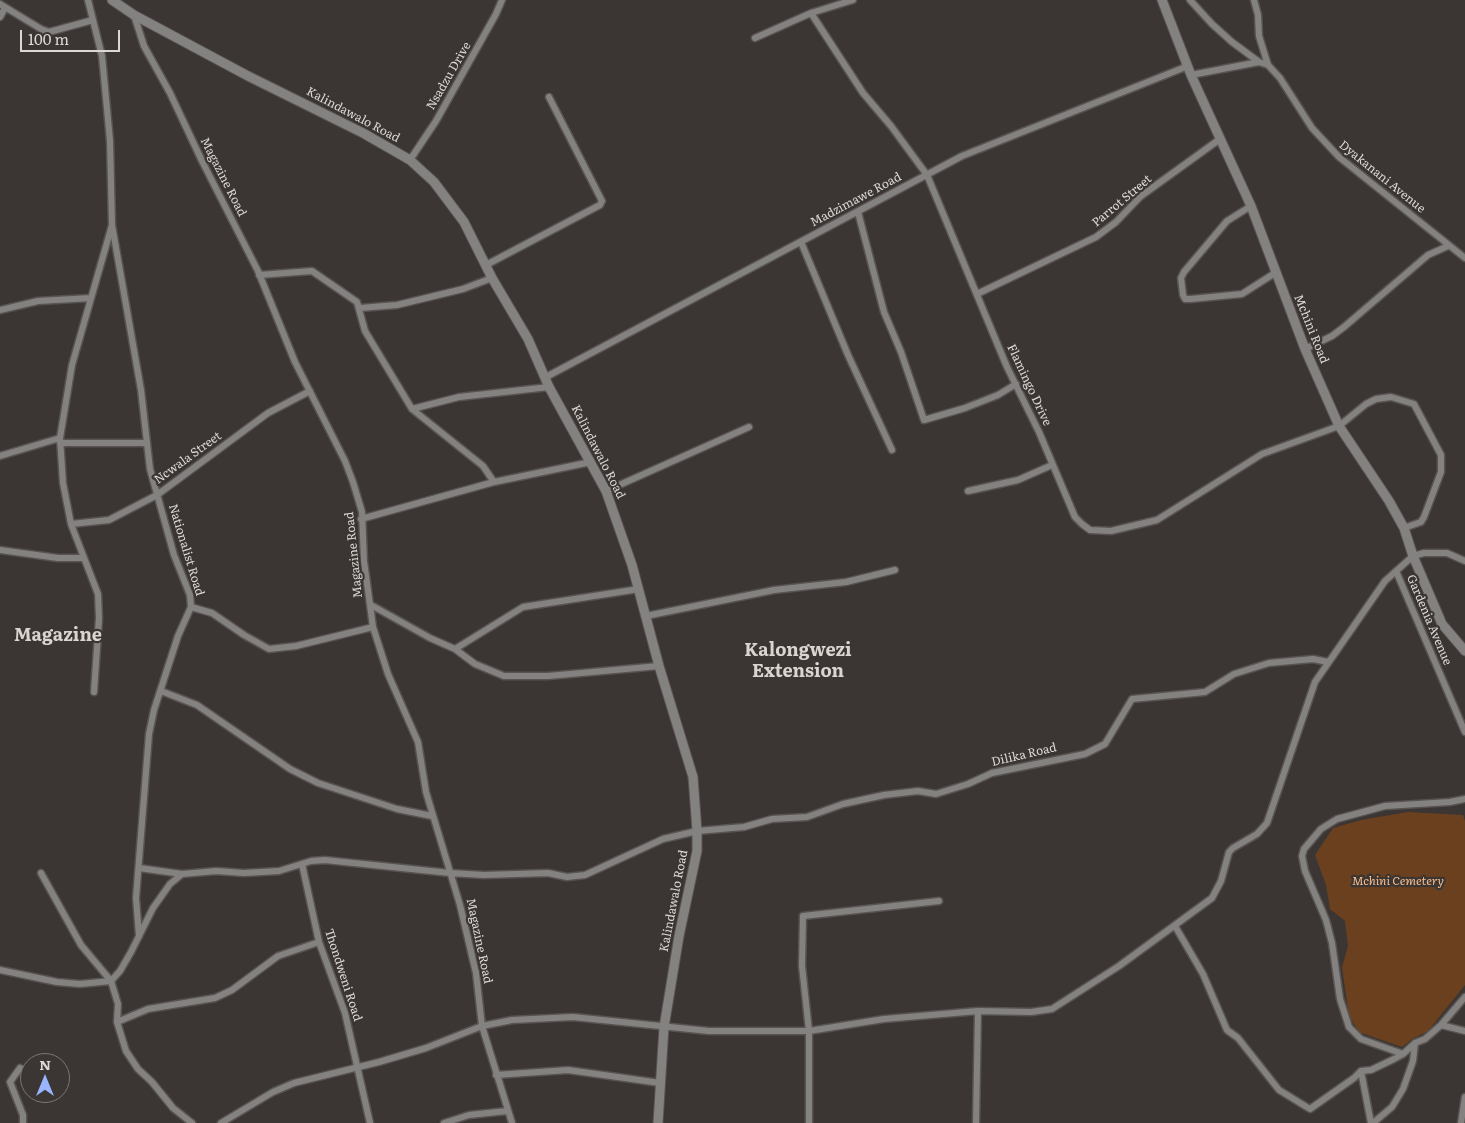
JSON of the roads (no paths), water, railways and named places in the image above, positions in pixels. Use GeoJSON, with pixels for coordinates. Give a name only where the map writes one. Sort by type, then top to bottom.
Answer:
{"type":"FeatureCollection","features":[{"type":"Feature","properties":{"kind":"street"},"geometry":{"type":"LineString","coordinates":[[88,0],[102,56],[109,132],[112,225],[72,365],[60,441],[63,483],[71,524],[98,594],[99,618],[94,692]]}},
{"type":"Feature","properties":{"kind":"street","name":"Kalindawalo Road"},"geometry":{"type":"LineString","coordinates":[[112,0],[134,15],[248,76],[363,133],[410,160],[434,182],[450,200],[492,278],[528,339],[549,387],[606,491],[619,524],[639,589],[659,666],[692,777],[697,831],[696,851],[679,936],[664,1027],[658,1123]]}},
{"type":"Feature","properties":{"kind":"street","name":"Nsadzu Drive"},"geometry":{"type":"LineString","coordinates":[[410,160],[436,121],[502,0]]}},
{"type":"Feature","properties":{"kind":"street"},"geometry":{"type":"LineString","coordinates":[[755,38],[811,13],[853,0]]}},
{"type":"Feature","properties":{"kind":"street","name":"Mchini Road"},"geometry":{"type":"LineString","coordinates":[[1162,0],[1188,66],[1251,206],[1304,348],[1339,426],[1389,501],[1404,528],[1413,556],[1442,624],[1465,651]]}},
{"type":"Feature","properties":{"kind":"street"},"geometry":{"type":"LineString","coordinates":[[1190,0],[1212,24],[1259,62],[1268,65]]}},
{"type":"Feature","properties":{"kind":"street","name":"Dyakanani Avenue"},"geometry":{"type":"LineString","coordinates":[[1254,0],[1258,15],[1259,36],[1268,65],[1325,144],[1465,258]]}},
{"type":"Feature","properties":{"kind":"street"},"geometry":{"type":"LineString","coordinates":[[0,17],[3,6],[49,32],[92,20]]}},
{"type":"Feature","properties":{"kind":"street","name":"Flamingo Drive"},"geometry":{"type":"LineString","coordinates":[[811,13],[863,93],[891,126],[927,175],[1075,517],[1082,524],[1090,530],[1122,530],[1157,520],[1262,454],[1339,426],[1366,404],[1376,399],[1400,398],[1415,406],[1441,455],[1442,468],[1422,520],[1404,528]]}},
{"type":"Feature","properties":{"kind":"street","name":"Magazine Road"},"geometry":{"type":"LineString","coordinates":[[134,15],[144,46],[170,93],[260,275],[295,362],[345,461],[359,500],[364,561],[373,627],[388,674],[418,742],[432,816],[460,904],[476,973],[482,1026],[512,1123]]}},
{"type":"Feature","properties":{"kind":"street"},"geometry":{"type":"LineString","coordinates":[[1192,75],[1259,62]]}},
{"type":"Feature","properties":{"kind":"street","name":"Madzimawe Road"},"geometry":{"type":"LineString","coordinates":[[546,377],[962,156],[1188,66]]}},
{"type":"Feature","properties":{"kind":"street"},"geometry":{"type":"LineString","coordinates":[[486,265],[600,205],[602,201],[549,97]]}},
{"type":"Feature","properties":{"kind":"street","name":"Parrot Street"},"geometry":{"type":"LineString","coordinates":[[977,294],[1096,237],[1116,222],[1141,196],[1220,139]]}},
{"type":"Feature","properties":{"kind":"street"},"geometry":{"type":"LineString","coordinates":[[1251,206],[1228,221],[1184,272],[1182,278],[1183,295],[1186,299],[1191,299],[1242,294],[1275,273]]}},
{"type":"Feature","properties":{"kind":"street"},"geometry":{"type":"LineString","coordinates":[[858,212],[884,312],[924,420],[965,408],[998,395],[1016,384]]}},
{"type":"Feature","properties":{"kind":"street","name":"Nationalist Road"},"geometry":{"type":"LineString","coordinates":[[112,225],[141,390],[146,443],[157,495],[174,555],[190,595],[191,607],[178,636],[149,734],[136,898],[139,938]]}},
{"type":"Feature","properties":{"kind":"street"},"geometry":{"type":"LineString","coordinates":[[800,242],[848,355],[892,450]]}},
{"type":"Feature","properties":{"kind":"street"},"geometry":{"type":"LineString","coordinates":[[1304,348],[1332,336],[1428,255],[1448,246]]}},
{"type":"Feature","properties":{"kind":"street"},"geometry":{"type":"LineString","coordinates":[[260,275],[312,271],[357,302],[365,331],[412,409],[483,466],[494,482]]}},
{"type":"Feature","properties":{"kind":"street"},"geometry":{"type":"LineString","coordinates":[[360,308],[397,305],[463,289],[492,278]]}},
{"type":"Feature","properties":{"kind":"street"},"geometry":{"type":"LineString","coordinates":[[0,310],[38,302],[91,298]]}},
{"type":"Feature","properties":{"kind":"street"},"geometry":{"type":"LineString","coordinates":[[412,409],[459,397],[549,387]]}},
{"type":"Feature","properties":{"kind":"street","name":"Ncwala Street"},"geometry":{"type":"LineString","coordinates":[[71,524],[109,520],[157,495],[268,413],[310,392]]}},
{"type":"Feature","properties":{"kind":"street"},"geometry":{"type":"LineString","coordinates":[[606,491],[749,427]]}},
{"type":"Feature","properties":{"kind":"street"},"geometry":{"type":"LineString","coordinates":[[0,456],[60,441],[146,443]]}},
{"type":"Feature","properties":{"kind":"street"},"geometry":{"type":"LineString","coordinates":[[362,519],[494,482],[591,462]]}},
{"type":"Feature","properties":{"kind":"street"},"geometry":{"type":"LineString","coordinates":[[968,491],[1018,480],[1052,465]]}},
{"type":"Feature","properties":{"kind":"street"},"geometry":{"type":"LineString","coordinates":[[0,550],[58,558],[84,558]]}},
{"type":"Feature","properties":{"kind":"street"},"geometry":{"type":"LineString","coordinates":[[221,1123],[232,1120],[273,1092],[294,1083],[426,1048],[482,1026],[512,1020],[573,1017],[709,1031],[809,1031],[884,1019],[978,1011],[1031,1012],[1052,1008],[1119,966],[1212,898],[1221,881],[1227,859],[1233,848],[1257,834],[1267,823],[1306,701],[1315,682],[1374,594],[1413,556],[1438,552],[1465,561]]}},
{"type":"Feature","properties":{"kind":"street"},"geometry":{"type":"LineString","coordinates":[[646,616],[774,590],[846,582],[895,570]]}},
{"type":"Feature","properties":{"kind":"street","name":"Gardenia Avenue"},"geometry":{"type":"LineString","coordinates":[[1396,571],[1465,732]]}},
{"type":"Feature","properties":{"kind":"street"},"geometry":{"type":"LineString","coordinates":[[455,649],[523,607],[639,589]]}},
{"type":"Feature","properties":{"kind":"street"},"geometry":{"type":"LineString","coordinates":[[371,605],[430,638],[455,649],[483,668],[504,676],[514,677],[659,666]]}},
{"type":"Feature","properties":{"kind":"street"},"geometry":{"type":"LineString","coordinates":[[191,607],[212,613],[244,635],[269,649],[296,646],[373,627]]}},
{"type":"Feature","properties":{"kind":"street","name":"Dilika Road"},"geometry":{"type":"LineString","coordinates":[[697,831],[744,827],[772,819],[807,817],[843,804],[884,795],[918,791],[936,794],[992,774],[1090,752],[1105,744],[1121,720],[1129,702],[1136,698],[1205,692],[1234,674],[1269,663],[1313,659],[1328,662]]}},
{"type":"Feature","properties":{"kind":"street"},"geometry":{"type":"LineString","coordinates":[[161,691],[197,705],[290,769],[318,783],[397,809],[432,816]]}},
{"type":"Feature","properties":{"kind":"street"},"geometry":{"type":"LineString","coordinates":[[1404,1054],[1361,1039],[1349,1027],[1340,999],[1332,943],[1326,920],[1305,871],[1302,856],[1304,849],[1321,829],[1337,818],[1385,806],[1450,802],[1465,799]]}},
{"type":"Feature","properties":{"kind":"street"},"geometry":{"type":"LineString","coordinates":[[139,868],[182,874],[216,871],[244,873],[279,871],[311,861],[326,860],[450,873],[484,875],[548,873],[567,877],[585,876],[663,839],[697,831]]}},
{"type":"Feature","properties":{"kind":"street","name":"Thondweni Road"},"geometry":{"type":"LineString","coordinates":[[302,864],[319,942],[345,1013],[370,1123]]}},
{"type":"Feature","properties":{"kind":"street"},"geometry":{"type":"LineString","coordinates":[[41,873],[81,945],[110,981],[118,1004],[117,1022],[126,1051],[138,1069],[152,1082],[173,1108],[192,1123]]}},
{"type":"Feature","properties":{"kind":"street"},"geometry":{"type":"LineString","coordinates":[[0,970],[57,982],[80,984],[110,981],[120,971],[139,938],[153,908],[170,884],[182,874]]}},
{"type":"Feature","properties":{"kind":"street"},"geometry":{"type":"LineString","coordinates":[[809,1123],[809,1031],[802,966],[803,916],[938,900]]}},
{"type":"Feature","properties":{"kind":"street"},"geometry":{"type":"LineString","coordinates":[[1175,926],[1203,974],[1224,1026],[1238,1038],[1279,1090],[1310,1109],[1361,1071],[1372,1070],[1404,1054],[1415,1043],[1425,1039],[1441,1025],[1465,997]]}},
{"type":"Feature","properties":{"kind":"street"},"geometry":{"type":"LineString","coordinates":[[117,1022],[148,1009],[215,998],[232,990],[278,956],[319,942]]}},
{"type":"Feature","properties":{"kind":"street"},"geometry":{"type":"LineString","coordinates":[[976,1123],[978,1011]]}},
{"type":"Feature","properties":{"kind":"street"},"geometry":{"type":"LineString","coordinates":[[1441,1025],[1465,1031]]}},
{"type":"Feature","properties":{"kind":"street"},"geometry":{"type":"LineString","coordinates":[[1361,1071],[1372,1123],[1392,1107],[1404,1089],[1413,1061],[1415,1043]]}},
{"type":"Feature","properties":{"kind":"street"},"geometry":{"type":"LineString","coordinates":[[20,1068],[11,1077],[10,1082],[23,1123]]}},
{"type":"Feature","properties":{"kind":"street"},"geometry":{"type":"LineString","coordinates":[[496,1075],[568,1070],[660,1083]]}},
{"type":"Feature","properties":{"kind":"street"},"geometry":{"type":"LineString","coordinates":[[1461,1123],[1465,1097]]}},
{"type":"Feature","properties":{"kind":"street"},"geometry":{"type":"LineString","coordinates":[[444,1123],[469,1116],[507,1111]]}},
{"type":"Feature","properties":{"kind":"district","name":"Magazine"},"geometry":{"type":"Point","coordinates":[58,636]}},
{"type":"Feature","properties":{"kind":"district","name":"Kalongwezi Extension"},"geometry":{"type":"Point","coordinates":[798,661]}},
{"type":"Feature","properties":{"kind":"park label","name":"Mchini Cemetery"},"geometry":{"type":"Point","coordinates":[1398,881]}}]}
